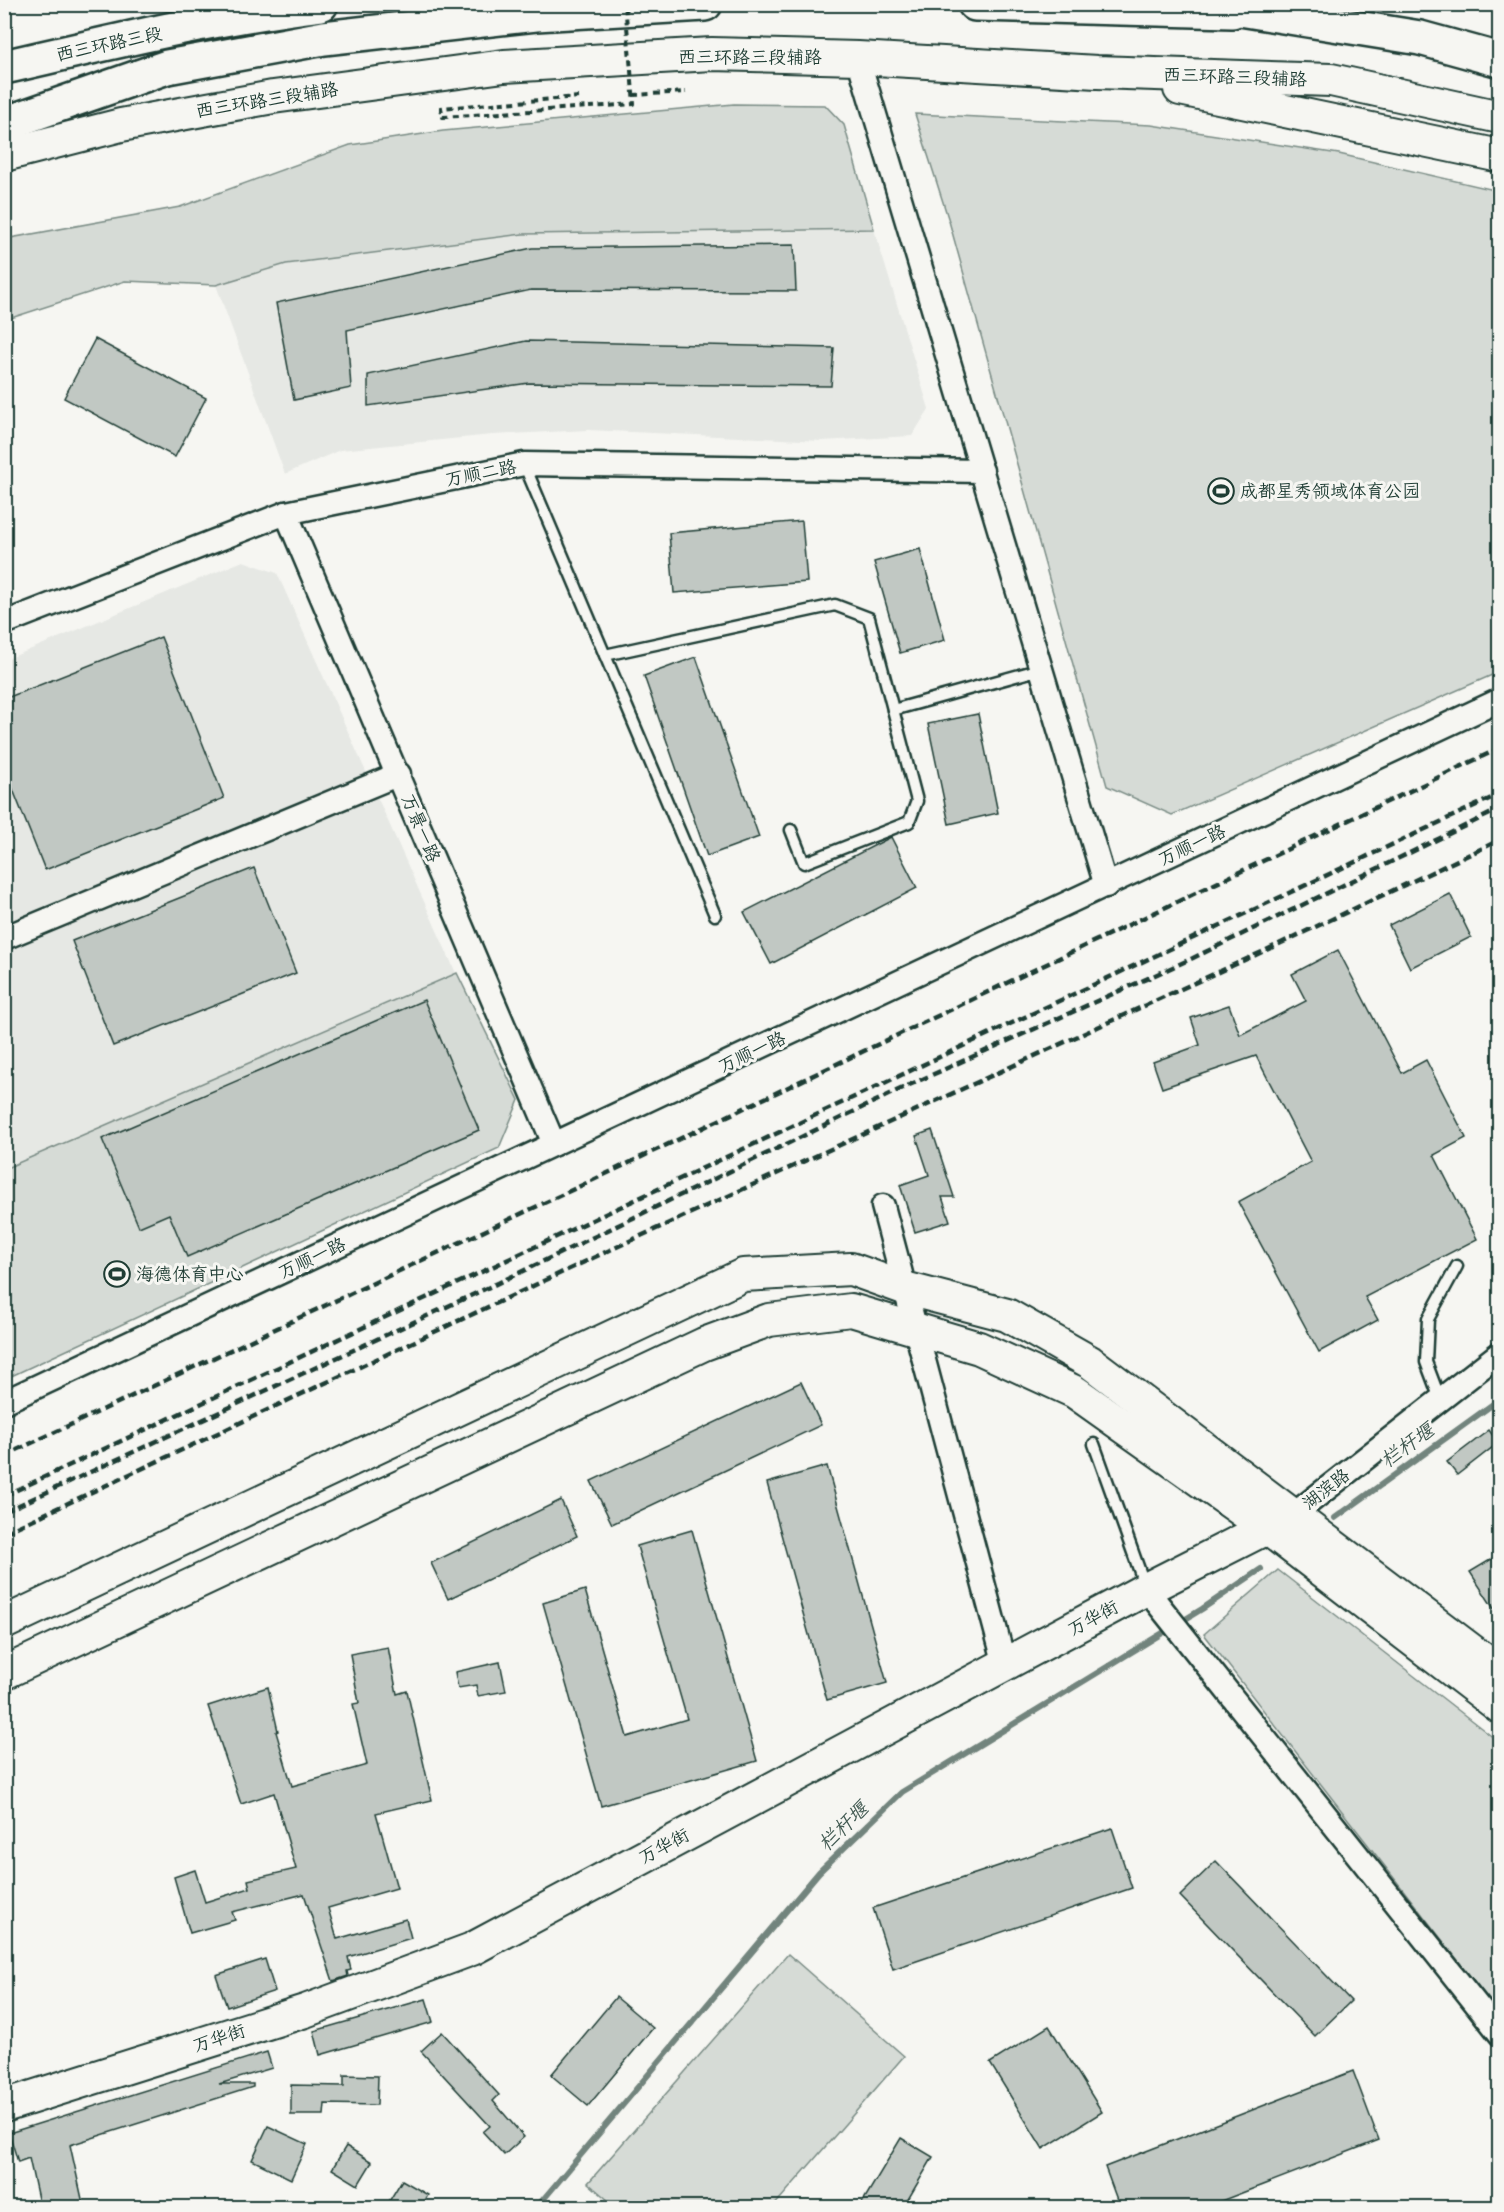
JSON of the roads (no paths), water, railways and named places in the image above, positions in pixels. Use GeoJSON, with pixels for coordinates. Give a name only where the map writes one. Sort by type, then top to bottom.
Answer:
{"type":"FeatureCollection","features":[{"type":"Feature","properties":{"kind":"highway","name":"西三环路三段"},"geometry":{"type":"LineString","coordinates":[[4,67],[131,38],[278,9],[321,4]]}},
{"type":"Feature","properties":{"kind":"highway"},"geometry":{"type":"LineString","coordinates":[[7,123],[167,67],[324,38],[536,14],[705,4]]}},
{"type":"Feature","properties":{"kind":"highway"},"geometry":{"type":"LineString","coordinates":[[975,4],[1249,11]]}},
{"type":"Feature","properties":{"kind":"highway"},"geometry":{"type":"LineString","coordinates":[[1209,4],[1420,38],[1500,60]]}},
{"type":"Feature","properties":{"kind":"street","name":"西三环路三段辅路"},"geometry":{"type":"LineString","coordinates":[[4,155],[121,125],[273,97],[504,66],[712,54],[858,58],[1097,72],[1331,80],[1500,117]]}},
{"type":"Feature","properties":{"kind":"street"},"geometry":{"type":"LineString","coordinates":[[858,58],[1106,886]]}},
{"type":"Feature","properties":{"kind":"street"},"geometry":{"type":"LineString","coordinates":[[1097,72],[1500,156]]}},
{"type":"Feature","properties":{"kind":"street","name":"万顺二路"},"geometry":{"type":"LineString","coordinates":[[4,623],[286,513],[524,464],[981,471]]}},
{"type":"Feature","properties":{"kind":"street","name":"万景一路"},"geometry":{"type":"LineString","coordinates":[[286,513],[399,774],[554,1144]]}},
{"type":"Feature","properties":{"kind":"street","name":"万顺一路"},"geometry":{"type":"LineString","coordinates":[[4,1402],[1500,700]]}},
{"type":"Feature","properties":{"kind":"street"},"geometry":{"type":"LineString","coordinates":[[4,938],[399,774]]}},
{"type":"Feature","properties":{"kind":"street"},"geometry":{"type":"LineString","coordinates":[[883,1206],[1005,1665]]}},
{"type":"Feature","properties":{"kind":"street"},"geometry":{"type":"LineString","coordinates":[[4,1623],[743,1275],[851,1269],[904,1288],[1007,1315],[1090,1362],[1500,1707]]}},
{"type":"Feature","properties":{"kind":"street"},"geometry":{"type":"LineString","coordinates":[[4,1673],[704,1344],[769,1320],[851,1310],[979,1348],[1075,1392],[1280,1521],[1500,1672]]}},
{"type":"Feature","properties":{"kind":"street","name":"湖滨路"},"geometry":{"type":"LineString","coordinates":[[1280,1521],[1500,1353]]}},
{"type":"Feature","properties":{"kind":"street","name":"万华街"},"geometry":{"type":"LineString","coordinates":[[4,2106],[305,2011],[472,1948],[1146,1589],[1280,1521]]}},
{"type":"Feature","properties":{"kind":"street"},"geometry":{"type":"LineString","coordinates":[[1146,1589],[1500,2034]]}},
{"type":"Feature","properties":{"kind":"lane"},"geometry":{"type":"LineString","coordinates":[[524,464],[715,915]]}},
{"type":"Feature","properties":{"kind":"lane"},"geometry":{"type":"LineString","coordinates":[[605,655],[835,605],[869,618],[917,801],[909,822],[804,863],[791,830]]}},
{"type":"Feature","properties":{"kind":"lane"},"geometry":{"type":"LineString","coordinates":[[893,710],[1041,669]]}},
{"type":"Feature","properties":{"kind":"lane"},"geometry":{"type":"LineString","coordinates":[[1440,1399],[1426,1362],[1428,1319],[1457,1266]]}},
{"type":"Feature","properties":{"kind":"lane"},"geometry":{"type":"LineString","coordinates":[[1094,1444],[1146,1589]]}},
{"type":"Feature","properties":{"kind":"waterway","name":"栏杆堰"},"geometry":{"type":"LineString","coordinates":[[1335,1518],[1500,1399]]}},
{"type":"Feature","properties":{"kind":"waterway","name":"栏杆堰"},"geometry":{"type":"LineString","coordinates":[[536,2208],[819,1872],[902,1792],[1202,1609],[1261,1569]]}},
{"type":"Feature","properties":{"kind":"railway"},"geometry":{"type":"LineString","coordinates":[[4,1456],[591,1181],[1500,748]]}},
{"type":"Feature","properties":{"kind":"railway"},"geometry":{"type":"LineString","coordinates":[[4,1496],[1500,794]]}},
{"type":"Feature","properties":{"kind":"railway"},"geometry":{"type":"LineString","coordinates":[[4,1512],[498,1283],[907,1086],[1193,958],[1500,809]]}},
{"type":"Feature","properties":{"kind":"railway"},"geometry":{"type":"LineString","coordinates":[[4,1533],[610,1250],[1262,952],[1500,840]]}},
{"type":"Feature","properties":{"kind":"place","name":"成都星秀领域体育公园"},"geometry":{"type":"Point","coordinates":[1221,491]}},
{"type":"Feature","properties":{"kind":"place","name":"海德体育中心"},"geometry":{"type":"Point","coordinates":[117,1274]}}]}
